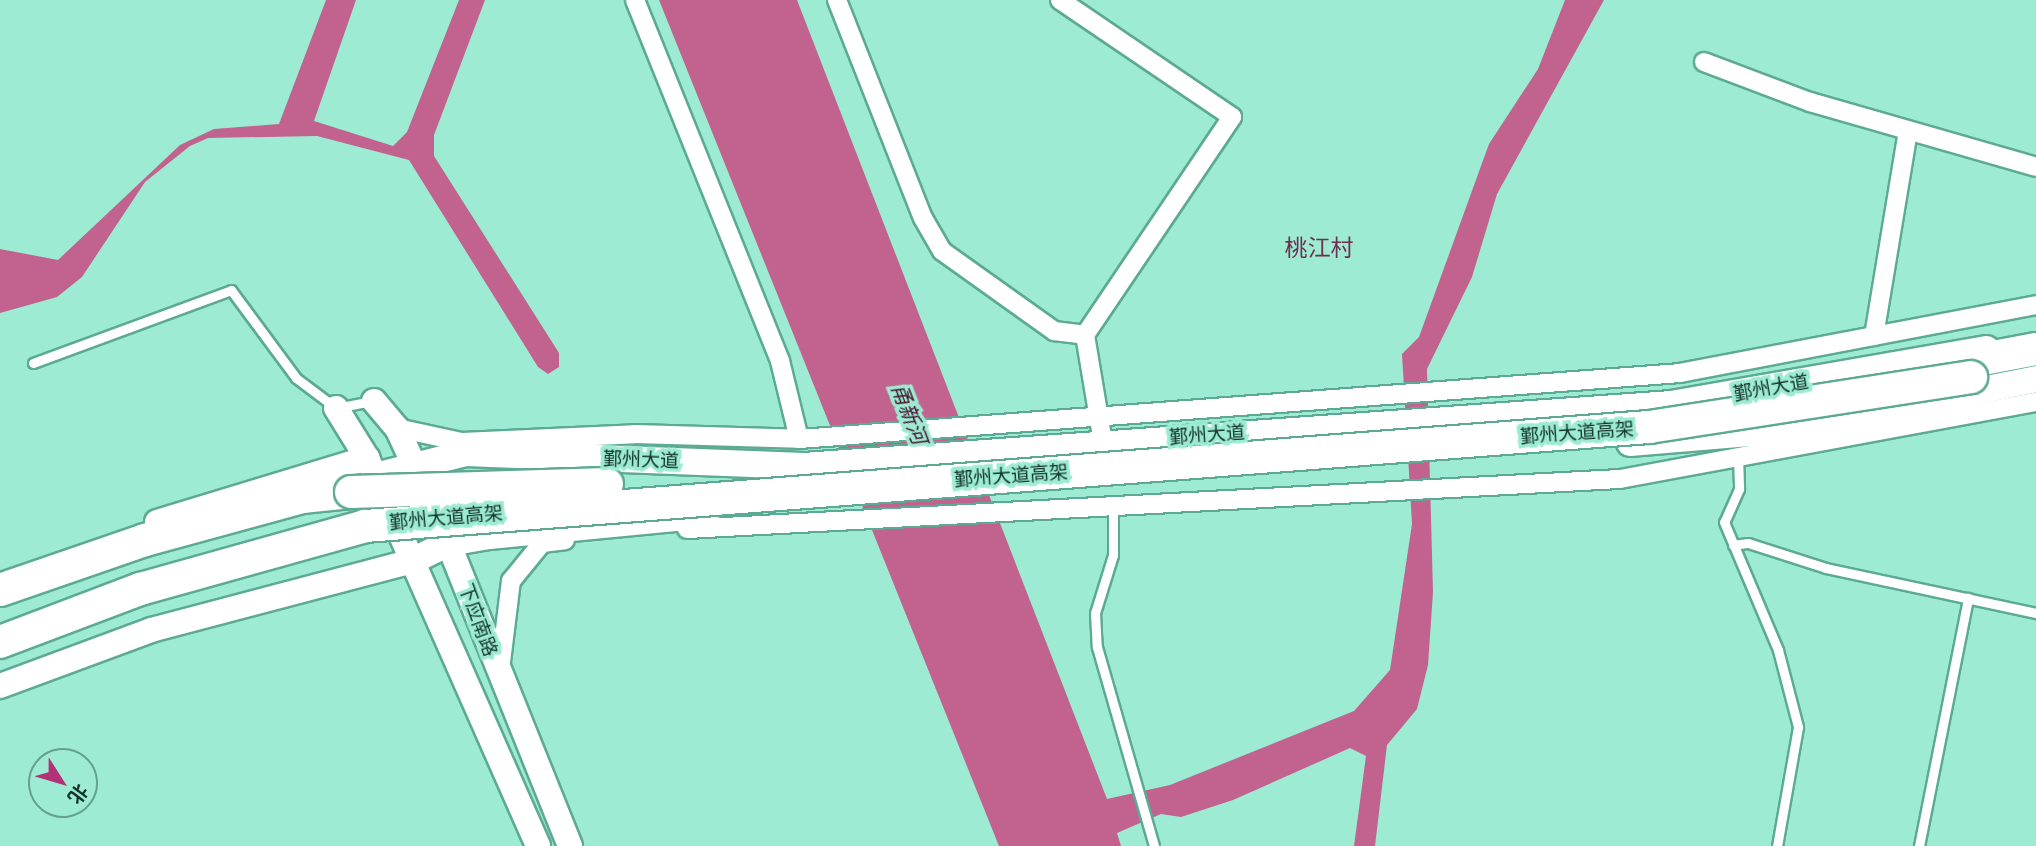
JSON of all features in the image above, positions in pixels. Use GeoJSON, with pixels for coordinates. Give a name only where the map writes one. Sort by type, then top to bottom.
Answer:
{"type":"FeatureCollection","features":[{"type":"Feature","properties":{"kind":"highway","name":"鄞州大道高架"},"geometry":{"type":"LineString","coordinates":[[0,590],[145,540],[302,497],[807,478],[1789,395],[2036,349]]}},
{"type":"Feature","properties":{"kind":"highway","name":"鄞州大道高架"},"geometry":{"type":"LineString","coordinates":[[0,642],[140,589],[365,526],[1649,427],[2036,365]]}},
{"type":"Feature","properties":{"kind":"main road","name":"鄞州大道"},"geometry":{"type":"LineString","coordinates":[[371,467],[415,466],[465,453],[804,466],[1033,447],[1100,429],[1671,404],[2036,340]]}},
{"type":"Feature","properties":{"kind":"main road","name":"鄞州大道"},"geometry":{"type":"LineString","coordinates":[[412,561],[449,543],[839,510],[1039,498],[1774,431],[2036,379]]}},
{"type":"Feature","properties":{"kind":"main road","name":"下应南路"},"geometry":{"type":"LineString","coordinates":[[374,401],[397,428],[449,543],[503,688],[570,846]]}},
{"type":"Feature","properties":{"kind":"main road","name":"下应南路"},"geometry":{"type":"LineString","coordinates":[[336,408],[371,467],[538,846]]}},
{"type":"Feature","properties":{"kind":"main road"},"geometry":{"type":"LineString","coordinates":[[0,581],[181,514],[371,467]]}},
{"type":"Feature","properties":{"kind":"main road"},"geometry":{"type":"LineString","coordinates":[[0,686],[151,630],[412,561]]}},
{"type":"Feature","properties":{"kind":"street"},"geometry":{"type":"LineString","coordinates":[[635,0],[780,361],[799,439]]}},
{"type":"Feature","properties":{"kind":"street"},"geometry":{"type":"LineString","coordinates":[[837,0],[923,218],[942,251],[1054,331],[1085,335]]}},
{"type":"Feature","properties":{"kind":"street"},"geometry":{"type":"LineString","coordinates":[[1060,0],[1232,117],[1085,335],[1100,429]]}},
{"type":"Feature","properties":{"kind":"street"},"geometry":{"type":"LineString","coordinates":[[1704,62],[1908,131],[2036,167]]}},
{"type":"Feature","properties":{"kind":"street"},"geometry":{"type":"LineString","coordinates":[[1874,336],[1908,131]]}},
{"type":"Feature","properties":{"kind":"street","name":"鄞州大道"},"geometry":{"type":"LineString","coordinates":[[397,428],[461,442],[635,434],[799,439],[1021,422],[1100,429],[1680,373],[2036,305]]}},
{"type":"Feature","properties":{"kind":"street","name":"鄞州大道"},"geometry":{"type":"LineString","coordinates":[[1039,498],[1113,504],[1620,479],[2036,402]]}},
{"type":"Feature","properties":{"kind":"street","name":"鄞州大道"},"geometry":{"type":"LineString","coordinates":[[503,688],[499,635],[511,581],[542,543],[839,510]]}},
{"type":"Feature","properties":{"kind":"lane"},"geometry":{"type":"LineString","coordinates":[[33,363],[231,290],[296,378],[336,408],[374,401]]}},
{"type":"Feature","properties":{"kind":"lane"},"geometry":{"type":"LineString","coordinates":[[1738,457],[1739,489],[1724,522],[1778,650],[1798,727],[1777,846]]}},
{"type":"Feature","properties":{"kind":"lane"},"geometry":{"type":"LineString","coordinates":[[1113,504],[1113,555],[1095,613],[1097,647],[1154,846]]}},
{"type":"Feature","properties":{"kind":"lane"},"geometry":{"type":"LineString","coordinates":[[1733,545],[1748,543],[1826,568],[2036,613]]}},
{"type":"Feature","properties":{"kind":"lane"},"geometry":{"type":"LineString","coordinates":[[1919,846],[1968,598]]}},
{"type":"Feature","properties":{"kind":"water"},"geometry":{"type":"Polygon","coordinates":[[[326,0],[356,0],[314,121],[393,146],[407,132],[459,0],[485,0],[434,135],[434,156],[559,353],[559,367],[548,374],[538,367],[409,160],[317,136],[208,138],[190,146],[145,182],[82,277],[57,297],[0,313],[0,249],[58,260],[180,145],[214,129],[279,124],[326,0]]]}},
{"type":"Feature","properties":{"kind":"water","name":"甬新河"},"geometry":{"type":"Polygon","coordinates":[[[659,0],[797,0],[1107,799],[1170,785],[1354,711],[1390,670],[1412,524],[1402,354],[1419,337],[1489,144],[1538,69],[1565,0],[1604,0],[1497,194],[1472,277],[1427,369],[1433,592],[1428,665],[1417,709],[1387,745],[1375,846],[1354,846],[1366,756],[1350,748],[1233,800],[1181,817],[1161,814],[1117,833],[1121,846],[999,846],[659,0]]]}},
{"type":"Feature","properties":{"kind":"district","name":"桃江村"},"geometry":{"type":"Point","coordinates":[1319,248]}}]}
